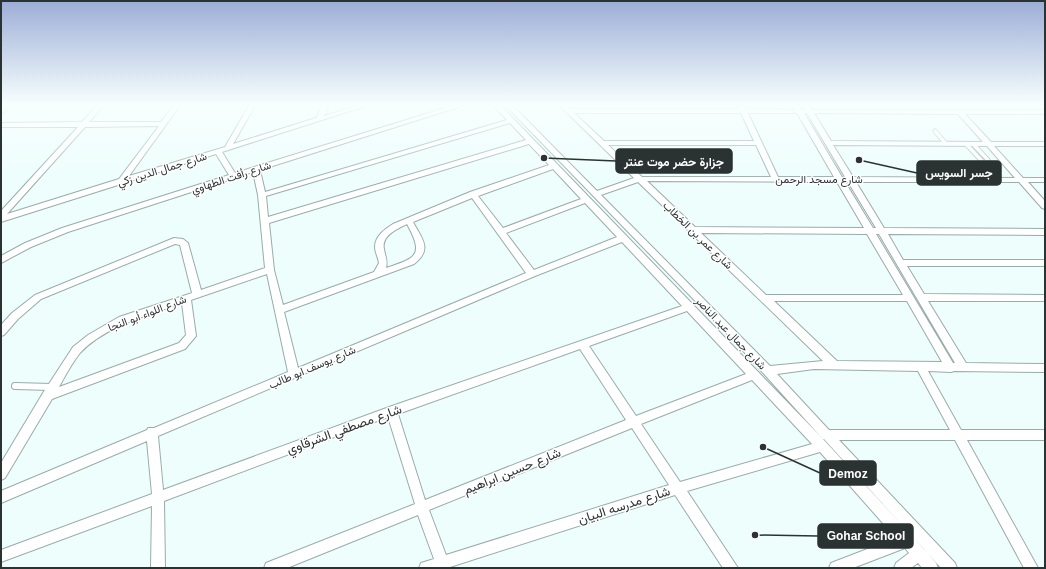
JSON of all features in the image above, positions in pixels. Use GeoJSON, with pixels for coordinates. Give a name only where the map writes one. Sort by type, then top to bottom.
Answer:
{"type":"FeatureCollection","features":[{"type":"Feature","properties":{"kind":"street"},"geometry":{"type":"LineString","coordinates":[[1,217],[79,131]]}},
{"type":"Feature","properties":{"kind":"street"},"geometry":{"type":"LineString","coordinates":[[122,182],[159,131]]}},
{"type":"Feature","properties":{"kind":"street"},"geometry":{"type":"LineString","coordinates":[[227,148],[237,131]]}},
{"type":"Feature","properties":{"kind":"street","name":"شارع جمال الدين زكي"},"geometry":{"type":"LineString","coordinates":[[1,217],[122,182],[284,131]]}},
{"type":"Feature","properties":{"kind":"street","name":"شارع رأفت الطهاوي"},"geometry":{"type":"LineString","coordinates":[[1,260],[28,245],[65,230],[256,168],[378,131]]}},
{"type":"Feature","properties":{"kind":"street"},"geometry":{"type":"LineString","coordinates":[[262,195],[476,131]]}},
{"type":"Feature","properties":{"kind":"street","name":"شارع جمال عبد الناصر"},"geometry":{"type":"LineString","coordinates":[[521,131],[754,375],[824,441],[950,568]]}},
{"type":"Feature","properties":{"kind":"street","name":"شارع جمال عبد الناصر"},"geometry":{"type":"LineString","coordinates":[[533,131],[767,371],[906,541],[931,568]]}},
{"type":"Feature","properties":{"kind":"street","name":"شارع عمر بن الخطاب"},"geometry":{"type":"LineString","coordinates":[[589,131],[835,366]]}},
{"type":"Feature","properties":{"kind":"street"},"geometry":{"type":"LineString","coordinates":[[753,131],[775,178]]}},
{"type":"Feature","properties":{"kind":"street"},"geometry":{"type":"LineString","coordinates":[[810,131],[951,368]]}},
{"type":"Feature","properties":{"kind":"street"},"geometry":{"type":"LineString","coordinates":[[821,131],[964,368]]}},
{"type":"Feature","properties":{"kind":"street"},"geometry":{"type":"LineString","coordinates":[[975,131],[1045,206]]}},
{"type":"Feature","properties":{"kind":"street"},"geometry":{"type":"LineString","coordinates":[[265,221],[531,142]]}},
{"type":"Feature","properties":{"kind":"street"},"geometry":{"type":"LineString","coordinates":[[603,143],[759,143]]}},
{"type":"Feature","properties":{"kind":"street"},"geometry":{"type":"LineString","coordinates":[[829,143],[1045,144]]}},
{"type":"Feature","properties":{"kind":"street"},"geometry":{"type":"LineString","coordinates":[[218,151],[233,176]]}},
{"type":"Feature","properties":{"kind":"street"},"geometry":{"type":"LineString","coordinates":[[377,274],[383,268],[384,261],[379,249],[379,242],[389,230],[473,194],[554,166]]}},
{"type":"Feature","properties":{"kind":"street"},"geometry":{"type":"LineString","coordinates":[[256,168],[262,195],[270,270],[294,374]]}},
{"type":"Feature","properties":{"kind":"street","name":"شارع مسجد الرحمن"},"geometry":{"type":"LineString","coordinates":[[595,194],[640,178],[1045,180]]}},
{"type":"Feature","properties":{"kind":"street"},"geometry":{"type":"LineString","coordinates":[[473,194],[532,274]]}},
{"type":"Feature","properties":{"kind":"street"},"geometry":{"type":"LineString","coordinates":[[501,232],[587,200]]}},
{"type":"Feature","properties":{"kind":"street"},"geometry":{"type":"LineString","coordinates":[[279,310],[413,260],[420,254],[421,246],[409,221]]}},
{"type":"Feature","properties":{"kind":"street"},"geometry":{"type":"LineString","coordinates":[[694,230],[1045,232]]}},
{"type":"Feature","properties":{"kind":"street","name":"شارع يوسف ابو طالب"},"geometry":{"type":"LineString","coordinates":[[1,497],[152,432],[532,274],[623,238]]}},
{"type":"Feature","properties":{"kind":"street"},"geometry":{"type":"LineString","coordinates":[[1,332],[15,316],[38,298],[167,243],[180,241],[184,243],[197,294]]}},
{"type":"Feature","properties":{"kind":"street"},"geometry":{"type":"LineString","coordinates":[[901,263],[1045,263]]}},
{"type":"Feature","properties":{"kind":"street","name":"شارع اللواء أبو النجا"},"geometry":{"type":"LineString","coordinates":[[1,474],[67,364],[77,350],[91,338],[122,320],[270,270]]}},
{"type":"Feature","properties":{"kind":"street"},"geometry":{"type":"LineString","coordinates":[[922,297],[1045,298]]}},
{"type":"Feature","properties":{"kind":"street"},"geometry":{"type":"LineString","coordinates":[[47,396],[182,346],[191,336],[186,298]]}},
{"type":"Feature","properties":{"kind":"street"},"geometry":{"type":"LineString","coordinates":[[765,298],[910,298]]}},
{"type":"Feature","properties":{"kind":"street","name":"شارع مصطفي الشرقاوي"},"geometry":{"type":"LineString","coordinates":[[1,556],[392,412],[689,307]]}},
{"type":"Feature","properties":{"kind":"street"},"geometry":{"type":"LineString","coordinates":[[582,344],[731,568]]}},
{"type":"Feature","properties":{"kind":"street"},"geometry":{"type":"LineString","coordinates":[[767,371],[794,366],[1045,368]]}},
{"type":"Feature","properties":{"kind":"street"},"geometry":{"type":"LineString","coordinates":[[921,367],[1031,568]]}},
{"type":"Feature","properties":{"kind":"street","name":"شارع حسين ابراهيم"},"geometry":{"type":"LineString","coordinates":[[271,568],[422,508],[633,421],[754,375]]}},
{"type":"Feature","properties":{"kind":"street"},"geometry":{"type":"LineString","coordinates":[[392,412],[422,508],[443,565]]}},
{"type":"Feature","properties":{"kind":"street"},"geometry":{"type":"LineString","coordinates":[[152,432],[158,499],[158,568]]}},
{"type":"Feature","properties":{"kind":"street","name":"شارع مدرسه البيان"},"geometry":{"type":"LineString","coordinates":[[426,568],[443,565],[824,441],[958,435],[1045,435]]}},
{"type":"Feature","properties":{"kind":"street"},"geometry":{"type":"LineString","coordinates":[[836,568],[906,541]]}},
{"type":"Feature","properties":{"kind":"street"},"geometry":{"type":"LineString","coordinates":[[901,568],[919,554]]}},
{"type":"Feature","properties":{"kind":"lane"},"geometry":{"type":"LineString","coordinates":[[935,131],[946,144]]}},
{"type":"Feature","properties":{"kind":"lane"},"geometry":{"type":"LineString","coordinates":[[970,144],[988,160]]}},
{"type":"Feature","properties":{"kind":"lane"},"geometry":{"type":"LineString","coordinates":[[970,144],[981,160]]}},
{"type":"Feature","properties":{"kind":"lane"},"geometry":{"type":"LineString","coordinates":[[15,386],[53,387]]}},
{"type":"Feature","properties":{"kind":"place","name":"جزارة حضر موت عنتر"},"geometry":{"type":"Point","coordinates":[544,158]}},
{"type":"Feature","properties":{"kind":"place","name":"جسر السويس"},"geometry":{"type":"Point","coordinates":[859,160]}},
{"type":"Feature","properties":{"kind":"place","name":"Demoz"},"geometry":{"type":"Point","coordinates":[763,447]}},
{"type":"Feature","properties":{"kind":"place","name":"Gohar School"},"geometry":{"type":"Point","coordinates":[755,535]}}]}
